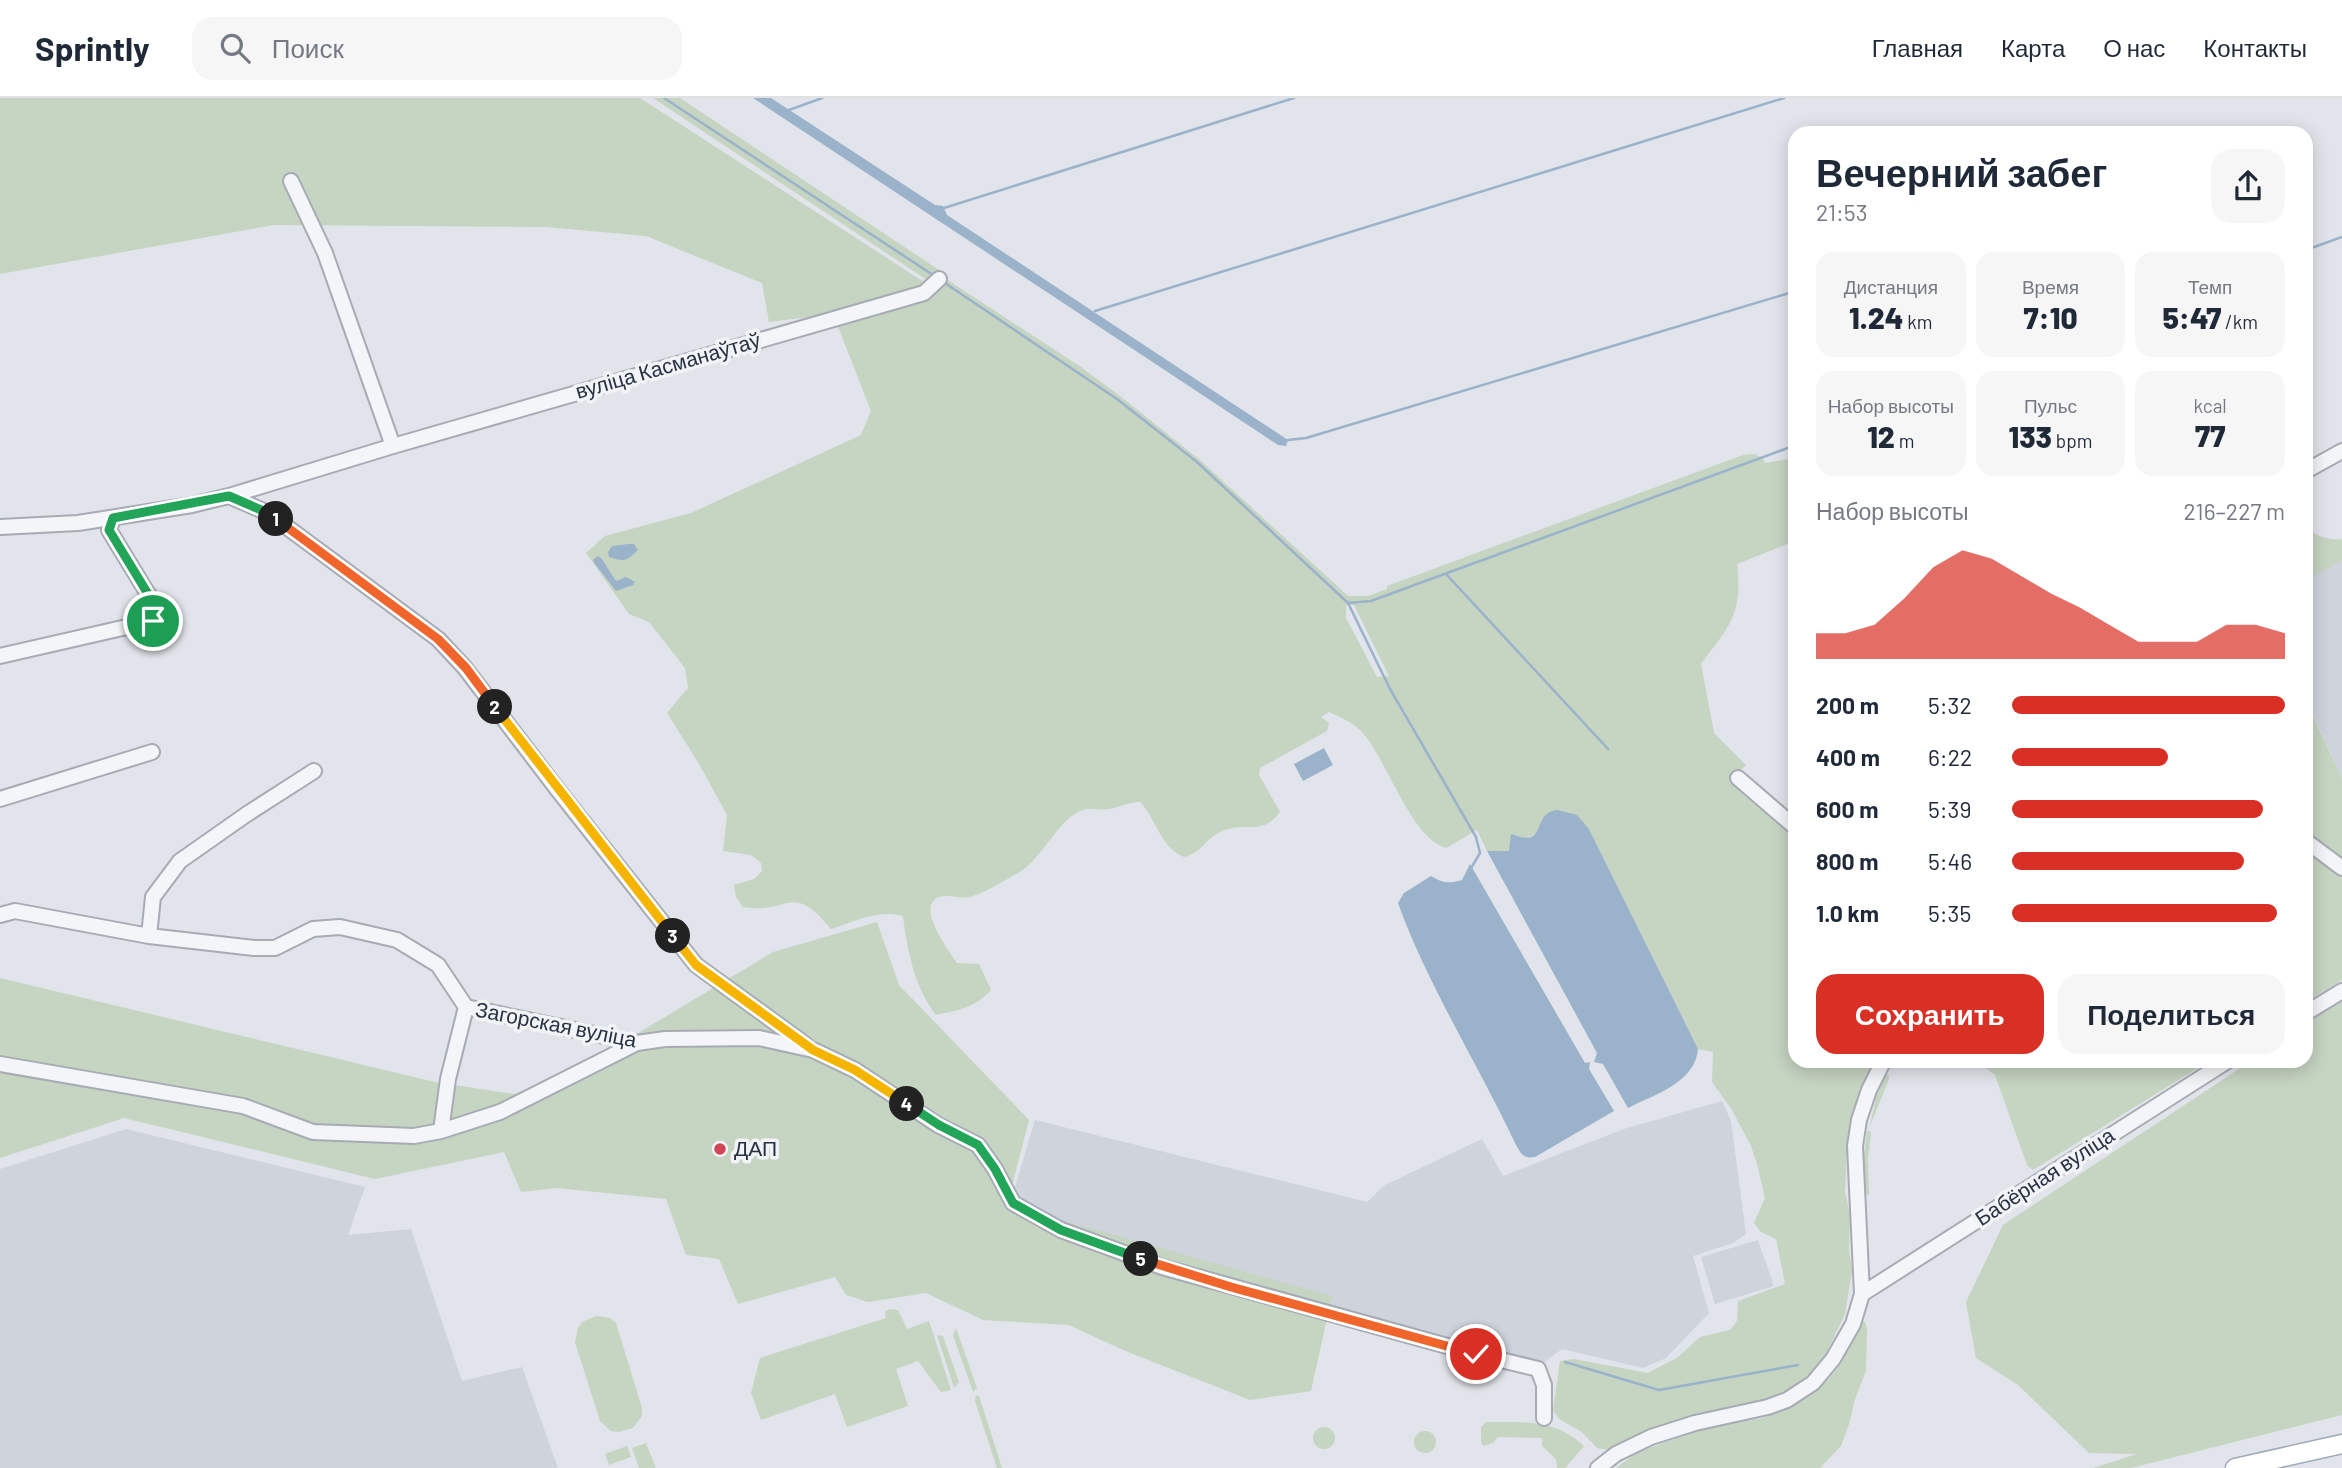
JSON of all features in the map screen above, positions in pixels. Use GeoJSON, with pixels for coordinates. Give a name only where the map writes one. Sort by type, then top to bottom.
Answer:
{"type":"FeatureCollection","features":[{"type":"Feature","properties":{"kind":"main road"},"geometry":{"type":"LineString","coordinates":[[2235,1468],[2342,1444]]}},
{"type":"Feature","properties":{"kind":"street"},"geometry":{"type":"LineString","coordinates":[[291,181],[325,253],[393,446]]}},
{"type":"Feature","properties":{"kind":"street","name":"вуліца Касманаўтаў"},"geometry":{"type":"LineString","coordinates":[[0,527],[78,523],[229,496],[924,293],[939,279]]}},
{"type":"Feature","properties":{"kind":"street"},"geometry":{"type":"LineString","coordinates":[[2313,467],[2342,451]]}},
{"type":"Feature","properties":{"kind":"street"},"geometry":{"type":"LineString","coordinates":[[268,513],[271,484]]}},
{"type":"Feature","properties":{"kind":"street","name":"Загорская вуліца"},"geometry":{"type":"LineString","coordinates":[[229,496],[268,513],[438,639],[466,668],[557,789],[696,965],[813,1050],[855,1070],[939,1125],[978,1145],[995,1169],[1013,1203],[1061,1230],[1162,1267],[1353,1321],[1538,1369],[1544,1384],[1544,1418]]}},
{"type":"Feature","properties":{"kind":"street"},"geometry":{"type":"LineString","coordinates":[[0,656],[153,621],[159,612],[109,530],[113,518]]}},
{"type":"Feature","properties":{"kind":"street"},"geometry":{"type":"LineString","coordinates":[[0,799],[152,752]]}},
{"type":"Feature","properties":{"kind":"street"},"geometry":{"type":"LineString","coordinates":[[149,936],[153,897],[180,861],[314,771]]}},
{"type":"Feature","properties":{"kind":"street"},"geometry":{"type":"LineString","coordinates":[[1738,778],[1788,821]]}},
{"type":"Feature","properties":{"kind":"street"},"geometry":{"type":"LineString","coordinates":[[2313,847],[2342,868]]}},
{"type":"Feature","properties":{"kind":"street"},"geometry":{"type":"LineString","coordinates":[[0,915],[15,911],[149,936],[254,948],[275,948],[313,929],[340,928],[397,940],[438,965],[466,1007],[448,1079],[441,1131]]}},
{"type":"Feature","properties":{"kind":"street"},"geometry":{"type":"LineString","coordinates":[[2313,1009],[2342,990]]}},
{"type":"Feature","properties":{"kind":"street","name":"Загорская вуліца"},"geometry":{"type":"LineString","coordinates":[[466,1007],[637,1044],[665,1039],[759,1038],[813,1050]]}},
{"type":"Feature","properties":{"kind":"street"},"geometry":{"type":"LineString","coordinates":[[0,1064],[243,1106],[313,1132],[414,1136],[441,1131],[500,1112],[637,1044]]}},
{"type":"Feature","properties":{"kind":"street"},"geometry":{"type":"LineString","coordinates":[[1598,1468],[1616,1454],[1651,1437],[1695,1423],[1768,1408],[1787,1400],[1813,1382],[1833,1359],[1853,1324],[1862,1294],[1855,1146],[1863,1110],[1881,1068]]}},
{"type":"Feature","properties":{"kind":"street","name":"Бабёрная вуліца"},"geometry":{"type":"LineString","coordinates":[[1862,1294],[2216,1068]]}},
{"type":"Feature","properties":{"kind":"shaded area"},"geometry":{"type":"Polygon","coordinates":[[[2342,560],[2342,778],[2313,714],[2313,576],[2342,560]]]}},
{"type":"Feature","properties":{"kind":"shaded area"},"geometry":{"type":"Polygon","coordinates":[[[1722,1101],[1731,1121],[1746,1234],[1733,1243],[1693,1256],[1709,1313],[1666,1358],[1643,1368],[1562,1349],[1528,1374],[1010,1204],[1035,1120],[1367,1202],[1385,1185],[1482,1139],[1503,1176],[1624,1129],[1722,1101]]]}},
{"type":"Feature","properties":{"kind":"shaded area"},"geometry":{"type":"Polygon","coordinates":[[[126,1129],[365,1187],[348,1235],[411,1229],[462,1381],[522,1367],[558,1468],[0,1468],[0,1169],[126,1129]]]}},
{"type":"Feature","properties":{"kind":"shaded area"},"geometry":{"type":"Polygon","coordinates":[[[1758,1240],[1774,1286],[1715,1304],[1701,1257],[1758,1240]]]}},
{"type":"Feature","properties":{"kind":"green space"},"geometry":{"type":"Polygon","coordinates":[[[0,98],[640,98],[927,284],[943,277],[1081,367],[1200,460],[1348,596],[1368,596],[1387,589],[1387,586],[1743,455],[1755,454],[1765,463],[1788,459],[1788,544],[1737,564],[1736,608],[1726,629],[1701,664],[1714,733],[1746,765],[1729,782],[1788,829],[1788,1068],[1874,1068],[1853,1116],[1847,1151],[1845,1191],[1850,1215],[1849,1249],[1852,1271],[1845,1314],[1822,1362],[1807,1378],[1778,1397],[1702,1413],[1689,1421],[1655,1428],[1608,1450],[1597,1448],[1582,1432],[1559,1419],[1553,1410],[1560,1361],[1574,1359],[1648,1373],[1678,1357],[1700,1337],[1730,1330],[1737,1321],[1738,1301],[1785,1284],[1776,1239],[1761,1232],[1754,1223],[1765,1198],[1757,1164],[1751,1146],[1732,1110],[1712,1082],[1713,1052],[1698,1049],[1589,829],[1542,819],[1537,833],[1509,851],[1487,851],[1477,830],[1446,848],[1433,841],[1410,814],[1371,743],[1361,731],[1350,722],[1329,712],[1321,717],[1329,723],[1327,731],[1260,768],[1259,775],[1280,812],[1267,824],[1225,830],[1213,836],[1196,852],[1184,857],[1169,847],[1140,802],[1106,809],[1086,809],[1066,822],[1018,873],[970,897],[943,896],[934,900],[930,911],[932,918],[949,951],[957,963],[979,964],[991,990],[979,1001],[966,1007],[936,1015],[913,968],[903,916],[876,915],[831,929],[807,906],[798,903],[759,908],[743,907],[736,897],[734,885],[754,879],[762,871],[761,863],[751,855],[723,851],[727,815],[667,713],[688,688],[685,668],[649,622],[629,614],[586,553],[605,536],[691,513],[861,435],[871,411],[833,314],[769,322],[762,283],[646,236],[546,227],[274,225],[0,274],[0,98]],[[1346,605],[1346,618],[1377,677],[1389,676],[1354,605],[1346,605]]]}},
{"type":"Feature","properties":{"kind":"green space"},"geometry":{"type":"Polygon","coordinates":[[[653,98],[680,98],[939,270],[930,282],[653,98]]]}},
{"type":"Feature","properties":{"kind":"green space"},"geometry":{"type":"Polygon","coordinates":[[[2313,532],[2323,537],[2342,539],[2342,560],[2313,577],[2313,532]]]}},
{"type":"Feature","properties":{"kind":"green space"},"geometry":{"type":"Polygon","coordinates":[[[2313,716],[2342,778],[2342,859],[2313,837],[2313,716]]]}},
{"type":"Feature","properties":{"kind":"green space"},"geometry":{"type":"Polygon","coordinates":[[[2313,856],[2342,878],[2342,980],[2313,997],[2313,856]]]}},
{"type":"Feature","properties":{"kind":"green space"},"geometry":{"type":"Polygon","coordinates":[[[877,922],[899,985],[1029,1120],[1007,1205],[1332,1296],[1311,1391],[1250,1400],[1123,1350],[1069,1325],[983,1320],[926,1293],[868,1302],[846,1295],[835,1277],[738,1304],[719,1259],[686,1255],[666,1199],[557,1188],[521,1192],[504,1152],[375,1179],[124,1118],[0,1158],[0,978],[435,1082],[514,1094],[560,1080],[773,952],[877,922]]]}},
{"type":"Feature","properties":{"kind":"green space"},"geometry":{"type":"Polygon","coordinates":[[[2342,1000],[2342,1415],[2131,1468],[2093,1468],[2137,1454],[2089,1453],[2018,1385],[1976,1358],[1966,1302],[2003,1225],[2240,1068],[2313,1068],[2313,1019],[2342,1000]]]}},
{"type":"Feature","properties":{"kind":"green space"},"geometry":{"type":"Polygon","coordinates":[[[1986,1068],[2198,1068],[2033,1170],[2027,1165],[1995,1075],[1986,1068]]]}},
{"type":"Feature","properties":{"kind":"green space"},"geometry":{"type":"Polygon","coordinates":[[[1886,1075],[1889,1075],[1889,1079],[1870,1126],[1876,1097],[1886,1075]]]}},
{"type":"Feature","properties":{"kind":"green space"},"geometry":{"type":"Polygon","coordinates":[[[1867,1131],[1870,1131],[1871,1135],[1868,1158],[1869,1195],[1865,1194],[1864,1157],[1867,1131]]]}},
{"type":"Feature","properties":{"kind":"green space"},"geometry":{"type":"Polygon","coordinates":[[[889,1309],[898,1310],[907,1329],[929,1321],[951,1390],[941,1392],[918,1361],[896,1369],[908,1406],[847,1427],[835,1394],[761,1420],[751,1393],[760,1358],[886,1318],[885,1312],[889,1309]]]}},
{"type":"Feature","properties":{"kind":"green space"},"geometry":{"type":"Polygon","coordinates":[[[596,1316],[610,1318],[616,1323],[642,1408],[642,1416],[633,1428],[619,1432],[611,1431],[600,1421],[575,1342],[582,1322],[596,1316]]]}},
{"type":"Feature","properties":{"kind":"green space"},"geometry":{"type":"Polygon","coordinates":[[[1861,1321],[1865,1322],[1867,1328],[1866,1371],[1841,1446],[1820,1468],[1616,1468],[1638,1452],[1706,1428],[1764,1418],[1790,1408],[1827,1381],[1842,1362],[1861,1321]]]}},
{"type":"Feature","properties":{"kind":"green space"},"geometry":{"type":"Polygon","coordinates":[[[956,1328],[977,1388],[973,1392],[953,1335],[956,1328]]]}},
{"type":"Feature","properties":{"kind":"green space"},"geometry":{"type":"Polygon","coordinates":[[[937,1335],[943,1336],[959,1382],[954,1388],[937,1335]]]}},
{"type":"Feature","properties":{"kind":"green space"},"geometry":{"type":"Polygon","coordinates":[[[976,1395],[979,1396],[1002,1468],[997,1468],[975,1401],[976,1395]]]}},
{"type":"Feature","properties":{"kind":"green space"},"geometry":{"type":"Polygon","coordinates":[[[1486,1422],[1538,1424],[1562,1431],[1584,1446],[1565,1468],[1557,1468],[1554,1458],[1542,1445],[1542,1438],[1498,1437],[1493,1443],[1484,1446],[1481,1443],[1481,1427],[1486,1422]]]}},
{"type":"Feature","properties":{"kind":"green space"},"geometry":{"type":"Polygon","coordinates":[[[1324,1427],[1332,1430],[1335,1438],[1332,1446],[1324,1449],[1316,1446],[1313,1438],[1316,1430],[1324,1427]]]}},
{"type":"Feature","properties":{"kind":"green space"},"geometry":{"type":"Polygon","coordinates":[[[1425,1431],[1433,1434],[1436,1442],[1433,1450],[1425,1453],[1417,1450],[1414,1442],[1417,1434],[1425,1431]]]}},
{"type":"Feature","properties":{"kind":"green space"},"geometry":{"type":"Polygon","coordinates":[[[646,1443],[656,1468],[639,1468],[632,1448],[646,1443]]]}},
{"type":"Feature","properties":{"kind":"green space"},"geometry":{"type":"Polygon","coordinates":[[[627,1446],[631,1457],[609,1465],[605,1454],[627,1446]]]}},
{"type":"Feature","properties":{"kind":"water"},"geometry":{"type":"Polygon","coordinates":[[[753,98],[771,98],[935,205],[943,206],[947,215],[1288,440],[1286,446],[1278,445],[753,98]]]}},
{"type":"Feature","properties":{"kind":"water"},"geometry":{"type":"Polygon","coordinates":[[[634,544],[638,550],[630,557],[622,560],[609,557],[608,552],[612,546],[634,544]]]}},
{"type":"Feature","properties":{"kind":"water"},"geometry":{"type":"Polygon","coordinates":[[[598,556],[616,581],[626,577],[635,582],[633,585],[616,591],[595,564],[593,560],[598,556]]]}},
{"type":"Feature","properties":{"kind":"water"},"geometry":{"type":"Polygon","coordinates":[[[1324,748],[1333,765],[1303,781],[1294,764],[1324,748]]]}},
{"type":"Feature","properties":{"kind":"water"},"geometry":{"type":"Polygon","coordinates":[[[1557,810],[1577,815],[1589,829],[1698,1049],[1690,1071],[1682,1079],[1628,1108],[1603,1064],[1594,1062],[1597,1053],[1487,851],[1509,851],[1511,834],[1531,837],[1543,818],[1557,810]]]}},
{"type":"Feature","properties":{"kind":"water"},"geometry":{"type":"Polygon","coordinates":[[[1470,864],[1585,1063],[1590,1062],[1589,1069],[1614,1111],[1535,1157],[1523,1155],[1516,1145],[1438,995],[1398,903],[1404,893],[1431,876],[1446,882],[1462,880],[1470,864]]]}},
{"type":"Feature","properties":{"kind":"waterway"},"geometry":{"type":"LineString","coordinates":[[664,98],[933,275]]}},
{"type":"Feature","properties":{"kind":"waterway"},"geometry":{"type":"LineString","coordinates":[[789,110],[822,98]]}},
{"type":"Feature","properties":{"kind":"waterway"},"geometry":{"type":"LineString","coordinates":[[944,208],[1294,98]]}},
{"type":"Feature","properties":{"kind":"waterway"},"geometry":{"type":"LineString","coordinates":[[1095,311],[1784,98]]}},
{"type":"Feature","properties":{"kind":"waterway"},"geometry":{"type":"LineString","coordinates":[[2313,247],[2342,237]]}},
{"type":"Feature","properties":{"kind":"waterway"},"geometry":{"type":"LineString","coordinates":[[942,281],[1117,399],[1197,462],[1348,603],[1390,689],[1476,837],[1480,853],[1470,870]]}},
{"type":"Feature","properties":{"kind":"waterway"},"geometry":{"type":"LineString","coordinates":[[1288,440],[1306,438],[1788,293]]}},
{"type":"Feature","properties":{"kind":"waterway"},"geometry":{"type":"LineString","coordinates":[[1348,603],[1371,601],[1788,448]]}},
{"type":"Feature","properties":{"kind":"waterway"},"geometry":{"type":"LineString","coordinates":[[1446,574],[1608,749]]}},
{"type":"Feature","properties":{"kind":"waterway"},"geometry":{"type":"LineString","coordinates":[[1565,1362],[1659,1390],[1798,1365]]}},
{"type":"Feature","properties":{"kind":"place","name":"ДАП"},"geometry":{"type":"Point","coordinates":[720,1149]}},
{"type":"Feature","properties":{"kind":"route"},"geometry":{"type":"LineString","coordinates":[[153,621],[159,612],[109,530],[113,518],[229,496],[268,513],[438,639],[466,668],[557,789],[696,965],[813,1050],[855,1070],[939,1125],[978,1145],[995,1169],[1013,1203],[1061,1230],[1162,1267],[1476,1354]]}}]}
